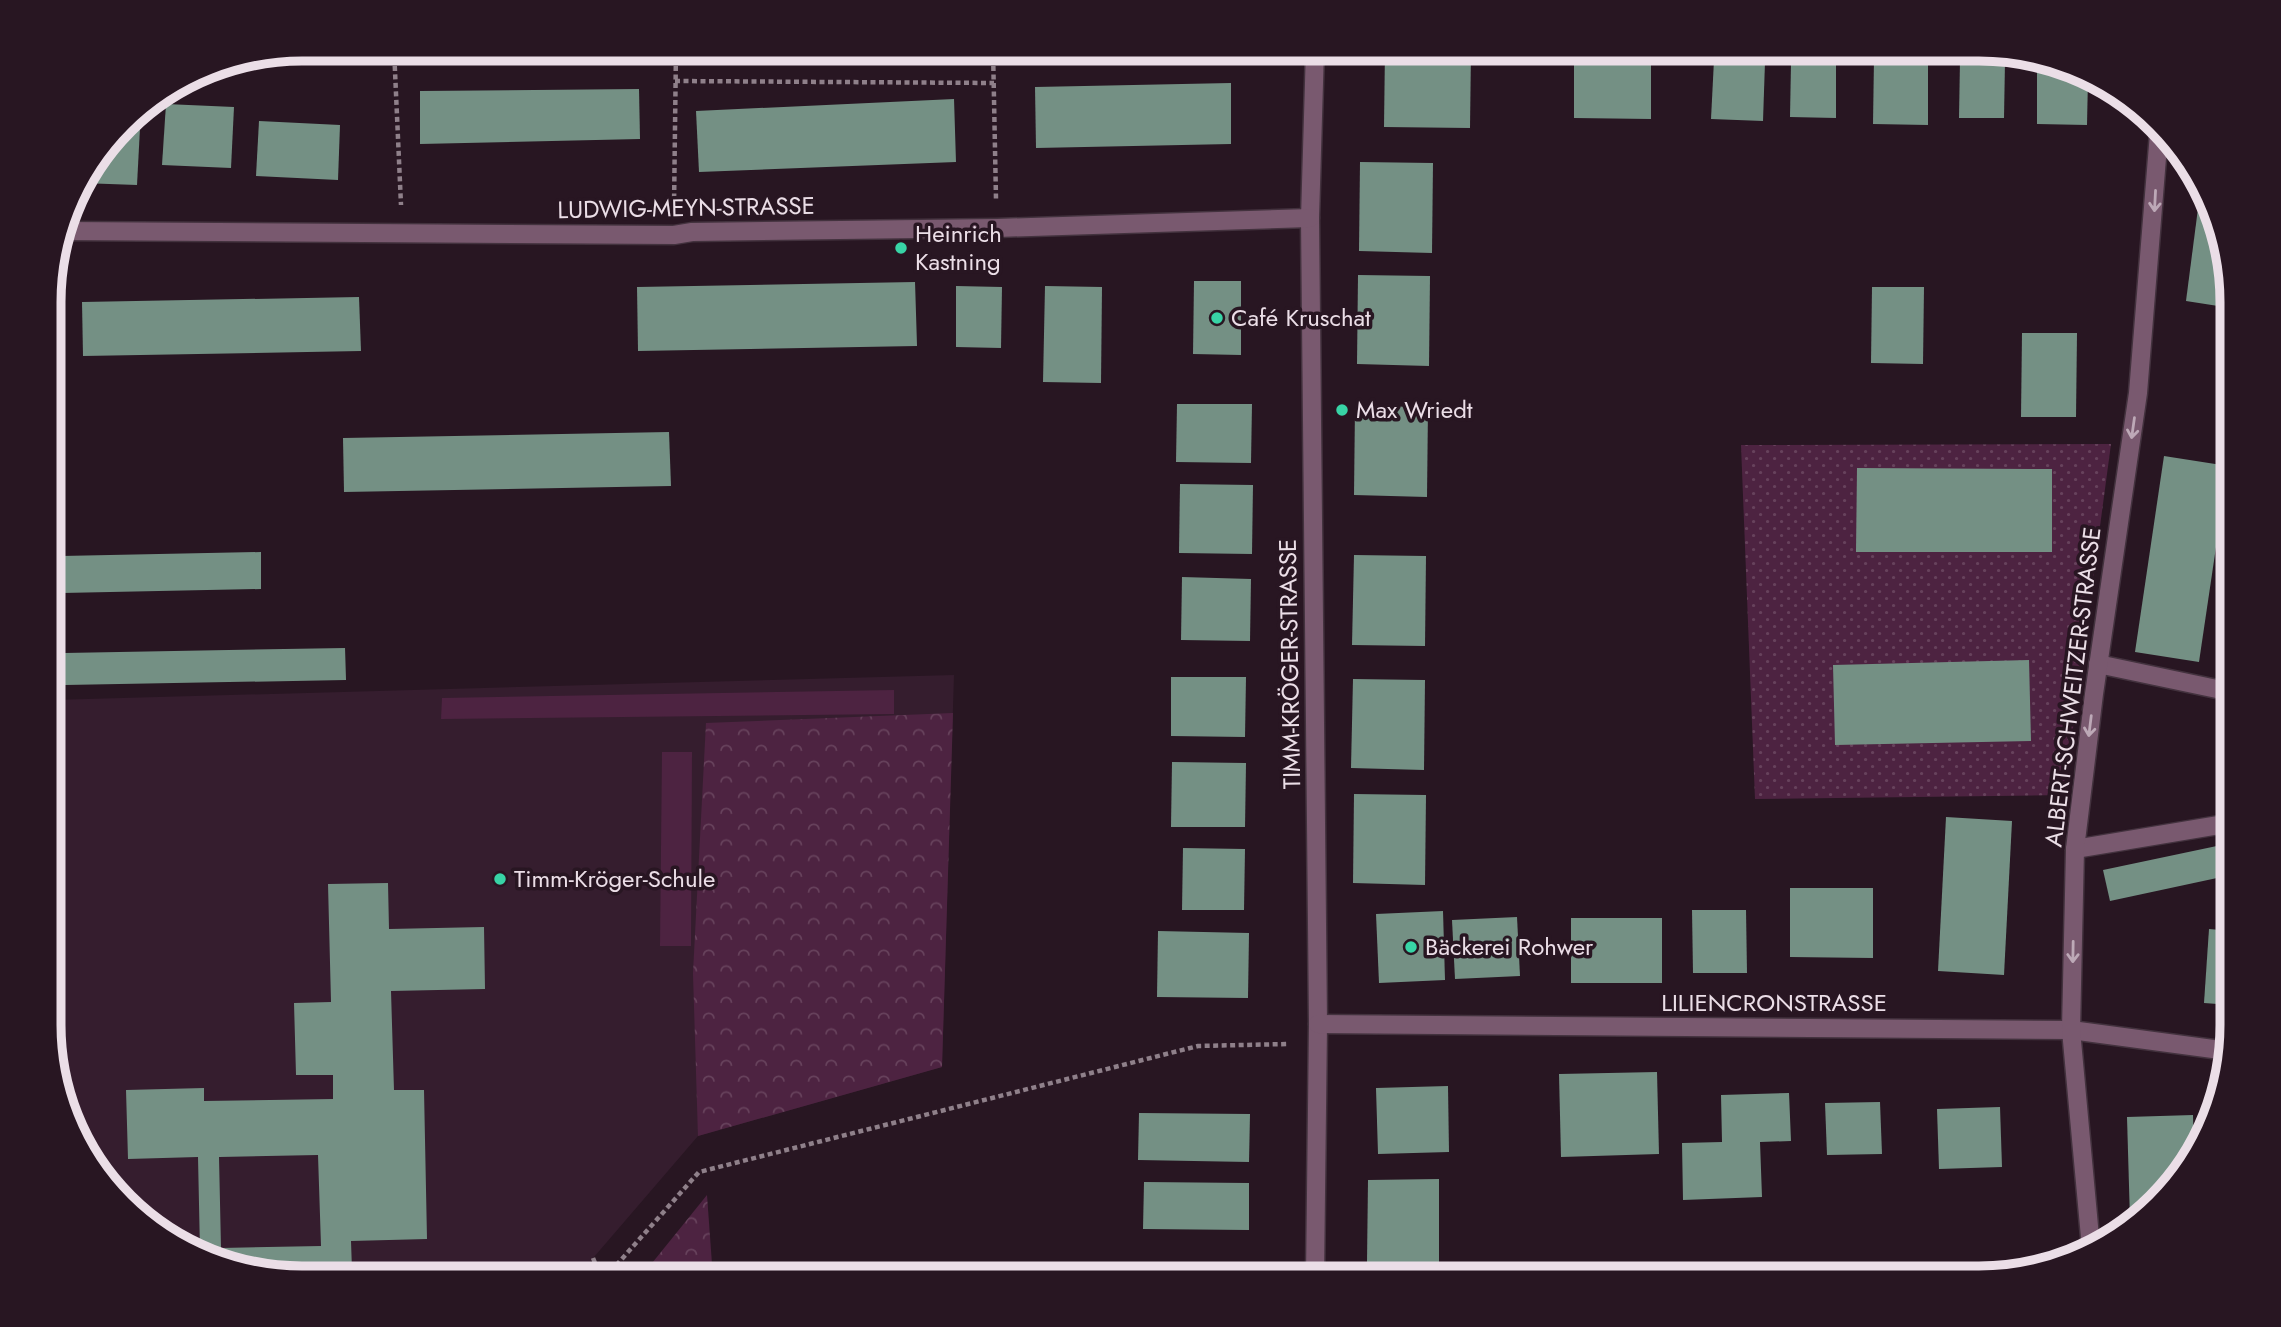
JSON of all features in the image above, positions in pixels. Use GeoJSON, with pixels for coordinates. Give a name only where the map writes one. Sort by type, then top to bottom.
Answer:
{"type":"FeatureCollection","features":[{"type":"Feature","properties":{"kind":"street","name":"TIMM-KRÖGER-STRASSE"},"geometry":{"type":"LineString","coordinates":[[1315,61],[1310,218],[1318,1024],[1315,1265]]}},
{"type":"Feature","properties":{"kind":"street","name":"ALBERT-SCHWEITZER-STRASSE"},"geometry":{"type":"LineString","coordinates":[[2090,1238],[2071,1030],[2075,849],[2098,664],[2138,393],[2158,141]]}},
{"type":"Feature","properties":{"kind":"street","name":"LUDWIG-MEYN-STRASSE"},"geometry":{"type":"LineString","coordinates":[[72,231],[674,235],[692,232],[997,228],[1310,218]]}},
{"type":"Feature","properties":{"kind":"street"},"geometry":{"type":"LineString","coordinates":[[2098,664],[2219,689]]}},
{"type":"Feature","properties":{"kind":"street"},"geometry":{"type":"LineString","coordinates":[[2075,849],[2219,825]]}},
{"type":"Feature","properties":{"kind":"street","name":"LILIENCRONSTRASSE"},"geometry":{"type":"LineString","coordinates":[[1318,1024],[2071,1030],[2218,1050]]}},
{"type":"Feature","properties":{"kind":"path"},"geometry":{"type":"LineString","coordinates":[[395,62],[402,234]]}},
{"type":"Feature","properties":{"kind":"path"},"geometry":{"type":"LineString","coordinates":[[674,235],[676,62]]}},
{"type":"Feature","properties":{"kind":"path"},"geometry":{"type":"LineString","coordinates":[[993,62],[997,228]]}},
{"type":"Feature","properties":{"kind":"path"},"geometry":{"type":"LineString","coordinates":[[675,81],[994,83]]}},
{"type":"Feature","properties":{"kind":"path"},"geometry":{"type":"LineString","coordinates":[[614,1266],[699,1172],[1198,1045],[1273,1043],[1317,1046]]}},
{"type":"Feature","properties":{"kind":"path"},"geometry":{"type":"LineString","coordinates":[[593,1258],[597,1266]]}},
{"type":"Feature","properties":{"kind":"shaded area","name":"Timm-Kröger-Schule"},"geometry":{"type":"Polygon","coordinates":[[[954,675],[942,1067],[698,1136],[586,1266],[302,1266],[240,1258],[210,1247],[168,1225],[143,1206],[121,1184],[102,1159],[74,1102],[63,1056],[61,1025],[61,700],[954,675]]]}},
{"type":"Feature","properties":{"kind":"green space"},"geometry":{"type":"Polygon","coordinates":[[[2111,444],[2064,795],[1755,799],[1741,445],[2111,444]]]}},
{"type":"Feature","properties":{"kind":"green space"},"geometry":{"type":"Polygon","coordinates":[[[894,690],[894,714],[441,719],[442,698],[894,690]]]}},
{"type":"Feature","properties":{"kind":"green space"},"geometry":{"type":"Polygon","coordinates":[[[953,713],[942,1067],[698,1136],[693,973],[706,723],[953,713]]]}},
{"type":"Feature","properties":{"kind":"green space"},"geometry":{"type":"Polygon","coordinates":[[[662,752],[692,752],[691,946],[660,946],[662,752]]]}},
{"type":"Feature","properties":{"kind":"green space"},"geometry":{"type":"Polygon","coordinates":[[[707,1195],[712,1266],[650,1266],[707,1195]]]}},
{"type":"Feature","properties":{"kind":"building"},"geometry":{"type":"Polygon","coordinates":[[[1385,61],[1471,61],[1470,128],[1384,127],[1385,61]]]}},
{"type":"Feature","properties":{"kind":"building"},"geometry":{"type":"Polygon","coordinates":[[[1574,61],[1651,62],[1651,119],[1574,118],[1574,61]]]}},
{"type":"Feature","properties":{"kind":"building"},"geometry":{"type":"Polygon","coordinates":[[[1714,61],[1765,62],[1763,121],[1711,119],[1714,61]]]}},
{"type":"Feature","properties":{"kind":"building"},"geometry":{"type":"Polygon","coordinates":[[[1874,61],[1928,61],[1928,125],[1873,124],[1874,61]]]}},
{"type":"Feature","properties":{"kind":"building"},"geometry":{"type":"Polygon","coordinates":[[[1960,61],[2005,63],[2004,118],[1959,118],[1960,61]]]}},
{"type":"Feature","properties":{"kind":"building"},"geometry":{"type":"Polygon","coordinates":[[[1791,63],[1836,63],[1836,118],[1790,117],[1791,63]]]}},
{"type":"Feature","properties":{"kind":"building"},"geometry":{"type":"Polygon","coordinates":[[[2037,68],[2088,88],[2087,125],[2037,124],[2037,68]]]}},
{"type":"Feature","properties":{"kind":"building"},"geometry":{"type":"Polygon","coordinates":[[[1231,83],[1231,144],[1036,148],[1035,87],[1231,83]]]}},
{"type":"Feature","properties":{"kind":"building"},"geometry":{"type":"Polygon","coordinates":[[[639,89],[640,139],[420,144],[420,91],[639,89]]]}},
{"type":"Feature","properties":{"kind":"building"},"geometry":{"type":"Polygon","coordinates":[[[954,99],[956,162],[699,172],[696,111],[954,99]]]}},
{"type":"Feature","properties":{"kind":"building"},"geometry":{"type":"Polygon","coordinates":[[[166,104],[234,107],[231,168],[162,165],[166,104]]]}},
{"type":"Feature","properties":{"kind":"building"},"geometry":{"type":"Polygon","coordinates":[[[259,121],[340,125],[338,180],[256,176],[259,121]]]}},
{"type":"Feature","properties":{"kind":"building"},"geometry":{"type":"Polygon","coordinates":[[[140,124],[137,185],[93,183],[121,143],[140,124]]]}},
{"type":"Feature","properties":{"kind":"building"},"geometry":{"type":"Polygon","coordinates":[[[1360,162],[1433,163],[1432,253],[1359,251],[1360,162]]]}},
{"type":"Feature","properties":{"kind":"building"},"geometry":{"type":"Polygon","coordinates":[[[2199,204],[2215,255],[2219,306],[2186,301],[2199,204]]]}},
{"type":"Feature","properties":{"kind":"building"},"geometry":{"type":"Polygon","coordinates":[[[1358,275],[1430,276],[1429,366],[1357,364],[1358,275]]]}},
{"type":"Feature","properties":{"kind":"building"},"geometry":{"type":"Polygon","coordinates":[[[1194,281],[1241,281],[1241,355],[1193,354],[1194,281]]]}},
{"type":"Feature","properties":{"kind":"building"},"geometry":{"type":"Polygon","coordinates":[[[915,282],[917,346],[638,351],[637,287],[915,282]]]}},
{"type":"Feature","properties":{"kind":"building"},"geometry":{"type":"Polygon","coordinates":[[[956,286],[1002,287],[1001,348],[956,347],[956,286]]]}},
{"type":"Feature","properties":{"kind":"building"},"geometry":{"type":"Polygon","coordinates":[[[1045,286],[1102,287],[1101,383],[1043,382],[1045,286]]]}},
{"type":"Feature","properties":{"kind":"building"},"geometry":{"type":"Polygon","coordinates":[[[1872,287],[1924,287],[1923,364],[1871,363],[1872,287]]]}},
{"type":"Feature","properties":{"kind":"building"},"geometry":{"type":"Polygon","coordinates":[[[359,297],[361,351],[83,356],[82,302],[359,297]]]}},
{"type":"Feature","properties":{"kind":"building"},"geometry":{"type":"Polygon","coordinates":[[[2022,333],[2077,333],[2076,417],[2021,417],[2022,333]]]}},
{"type":"Feature","properties":{"kind":"building"},"geometry":{"type":"Polygon","coordinates":[[[1177,404],[1252,404],[1251,463],[1176,462],[1177,404]]]}},
{"type":"Feature","properties":{"kind":"building"},"geometry":{"type":"Polygon","coordinates":[[[1355,406],[1428,407],[1427,497],[1354,495],[1355,406]]]}},
{"type":"Feature","properties":{"kind":"building"},"geometry":{"type":"Polygon","coordinates":[[[669,432],[671,486],[344,492],[343,438],[669,432]]]}},
{"type":"Feature","properties":{"kind":"building"},"geometry":{"type":"Polygon","coordinates":[[[2164,456],[2219,465],[2219,527],[2199,662],[2135,652],[2164,456]]]}},
{"type":"Feature","properties":{"kind":"building"},"geometry":{"type":"Polygon","coordinates":[[[1857,468],[2052,469],[2052,552],[1856,552],[1857,468]]]}},
{"type":"Feature","properties":{"kind":"building"},"geometry":{"type":"Polygon","coordinates":[[[1180,484],[1253,485],[1252,554],[1179,553],[1180,484]]]}},
{"type":"Feature","properties":{"kind":"building"},"geometry":{"type":"Polygon","coordinates":[[[261,552],[261,589],[62,593],[61,556],[261,552]]]}},
{"type":"Feature","properties":{"kind":"building"},"geometry":{"type":"Polygon","coordinates":[[[1354,555],[1426,556],[1425,646],[1352,645],[1354,555]]]}},
{"type":"Feature","properties":{"kind":"building"},"geometry":{"type":"Polygon","coordinates":[[[1182,577],[1251,579],[1250,641],[1181,640],[1182,577]]]}},
{"type":"Feature","properties":{"kind":"building"},"geometry":{"type":"Polygon","coordinates":[[[345,648],[346,680],[65,685],[64,653],[345,648]]]}},
{"type":"Feature","properties":{"kind":"building"},"geometry":{"type":"Polygon","coordinates":[[[2029,660],[2031,741],[1835,745],[1833,665],[2029,660]]]}},
{"type":"Feature","properties":{"kind":"building"},"geometry":{"type":"Polygon","coordinates":[[[1171,677],[1246,677],[1245,737],[1171,736],[1171,677]]]}},
{"type":"Feature","properties":{"kind":"building"},"geometry":{"type":"Polygon","coordinates":[[[1353,679],[1425,680],[1424,770],[1351,768],[1353,679]]]}},
{"type":"Feature","properties":{"kind":"building"},"geometry":{"type":"Polygon","coordinates":[[[1172,762],[1246,763],[1245,827],[1171,827],[1172,762]]]}},
{"type":"Feature","properties":{"kind":"building"},"geometry":{"type":"Polygon","coordinates":[[[1354,794],[1426,795],[1425,885],[1353,883],[1354,794]]]}},
{"type":"Feature","properties":{"kind":"building"},"geometry":{"type":"Polygon","coordinates":[[[1946,817],[2012,821],[2004,975],[1938,971],[1946,817]]]}},
{"type":"Feature","properties":{"kind":"building"},"geometry":{"type":"Polygon","coordinates":[[[2219,846],[2219,878],[2110,901],[2103,870],[2219,846]]]}},
{"type":"Feature","properties":{"kind":"building"},"geometry":{"type":"Polygon","coordinates":[[[1183,848],[1245,849],[1244,910],[1182,910],[1183,848]]]}},
{"type":"Feature","properties":{"kind":"building","name":"Timm-Kröger-Schule"},"geometry":{"type":"Polygon","coordinates":[[[388,883],[389,929],[484,927],[485,989],[391,991],[394,1090],[424,1090],[427,1239],[351,1241],[352,1266],[271,1264],[240,1258],[200,1242],[198,1157],[128,1159],[126,1090],[204,1088],[204,1101],[333,1099],[333,1075],[296,1075],[294,1003],[331,1002],[328,884],[388,883]],[[318,1155],[219,1157],[221,1248],[321,1246],[318,1155]]]}},
{"type":"Feature","properties":{"kind":"building"},"geometry":{"type":"Polygon","coordinates":[[[1790,888],[1873,888],[1873,958],[1790,957],[1790,888]]]}},
{"type":"Feature","properties":{"kind":"building"},"geometry":{"type":"Polygon","coordinates":[[[1692,910],[1746,910],[1747,973],[1693,973],[1692,910]]]}},
{"type":"Feature","properties":{"kind":"building","name":"Bäckerei Rohwer"},"geometry":{"type":"Polygon","coordinates":[[[1443,911],[1445,980],[1379,983],[1376,914],[1443,911]]]}},
{"type":"Feature","properties":{"kind":"building"},"geometry":{"type":"Polygon","coordinates":[[[1517,917],[1520,976],[1455,979],[1452,920],[1517,917]]]}},
{"type":"Feature","properties":{"kind":"building"},"geometry":{"type":"Polygon","coordinates":[[[1571,918],[1662,918],[1662,983],[1571,983],[1571,918]]]}},
{"type":"Feature","properties":{"kind":"building"},"geometry":{"type":"Polygon","coordinates":[[[2209,929],[2219,930],[2219,1004],[2204,1003],[2209,929]]]}},
{"type":"Feature","properties":{"kind":"building"},"geometry":{"type":"Polygon","coordinates":[[[1158,931],[1249,933],[1248,998],[1157,997],[1158,931]]]}},
{"type":"Feature","properties":{"kind":"building"},"geometry":{"type":"Polygon","coordinates":[[[1657,1072],[1659,1154],[1561,1157],[1559,1074],[1657,1072]]]}},
{"type":"Feature","properties":{"kind":"building"},"geometry":{"type":"Polygon","coordinates":[[[1448,1086],[1449,1152],[1378,1154],[1376,1088],[1448,1086]]]}},
{"type":"Feature","properties":{"kind":"building"},"geometry":{"type":"Polygon","coordinates":[[[1789,1093],[1791,1141],[1760,1142],[1762,1197],[1683,1200],[1682,1143],[1722,1142],[1721,1095],[1789,1093]]]}},
{"type":"Feature","properties":{"kind":"building"},"geometry":{"type":"Polygon","coordinates":[[[1880,1102],[1882,1154],[1827,1155],[1825,1103],[1880,1102]]]}},
{"type":"Feature","properties":{"kind":"building"},"geometry":{"type":"Polygon","coordinates":[[[2000,1107],[2002,1167],[1939,1169],[1937,1109],[2000,1107]]]}},
{"type":"Feature","properties":{"kind":"building"},"geometry":{"type":"Polygon","coordinates":[[[1139,1113],[1250,1114],[1249,1162],[1138,1160],[1139,1113]]]}},
{"type":"Feature","properties":{"kind":"building"},"geometry":{"type":"Polygon","coordinates":[[[2193,1115],[2193,1134],[2170,1172],[2130,1212],[2127,1117],[2193,1115]]]}},
{"type":"Feature","properties":{"kind":"building"},"geometry":{"type":"Polygon","coordinates":[[[1439,1179],[1439,1262],[1367,1262],[1368,1180],[1439,1179]]]}},
{"type":"Feature","properties":{"kind":"building"},"geometry":{"type":"Polygon","coordinates":[[[1144,1182],[1249,1183],[1249,1230],[1143,1229],[1144,1182]]]}},
{"type":"Feature","properties":{"kind":"place","name":"Heinrich Kastning"},"geometry":{"type":"Point","coordinates":[901,248]}},
{"type":"Feature","properties":{"kind":"place","name":"Café Kruschat"},"geometry":{"type":"Point","coordinates":[1217,318]}},
{"type":"Feature","properties":{"kind":"place","name":"Max Wriedt"},"geometry":{"type":"Point","coordinates":[1342,410]}},
{"type":"Feature","properties":{"kind":"place","name":"Timm-Kröger-Schule"},"geometry":{"type":"Point","coordinates":[500,879]}},
{"type":"Feature","properties":{"kind":"place","name":"Bäckerei Rohwer"},"geometry":{"type":"Point","coordinates":[1411,947]}}]}
